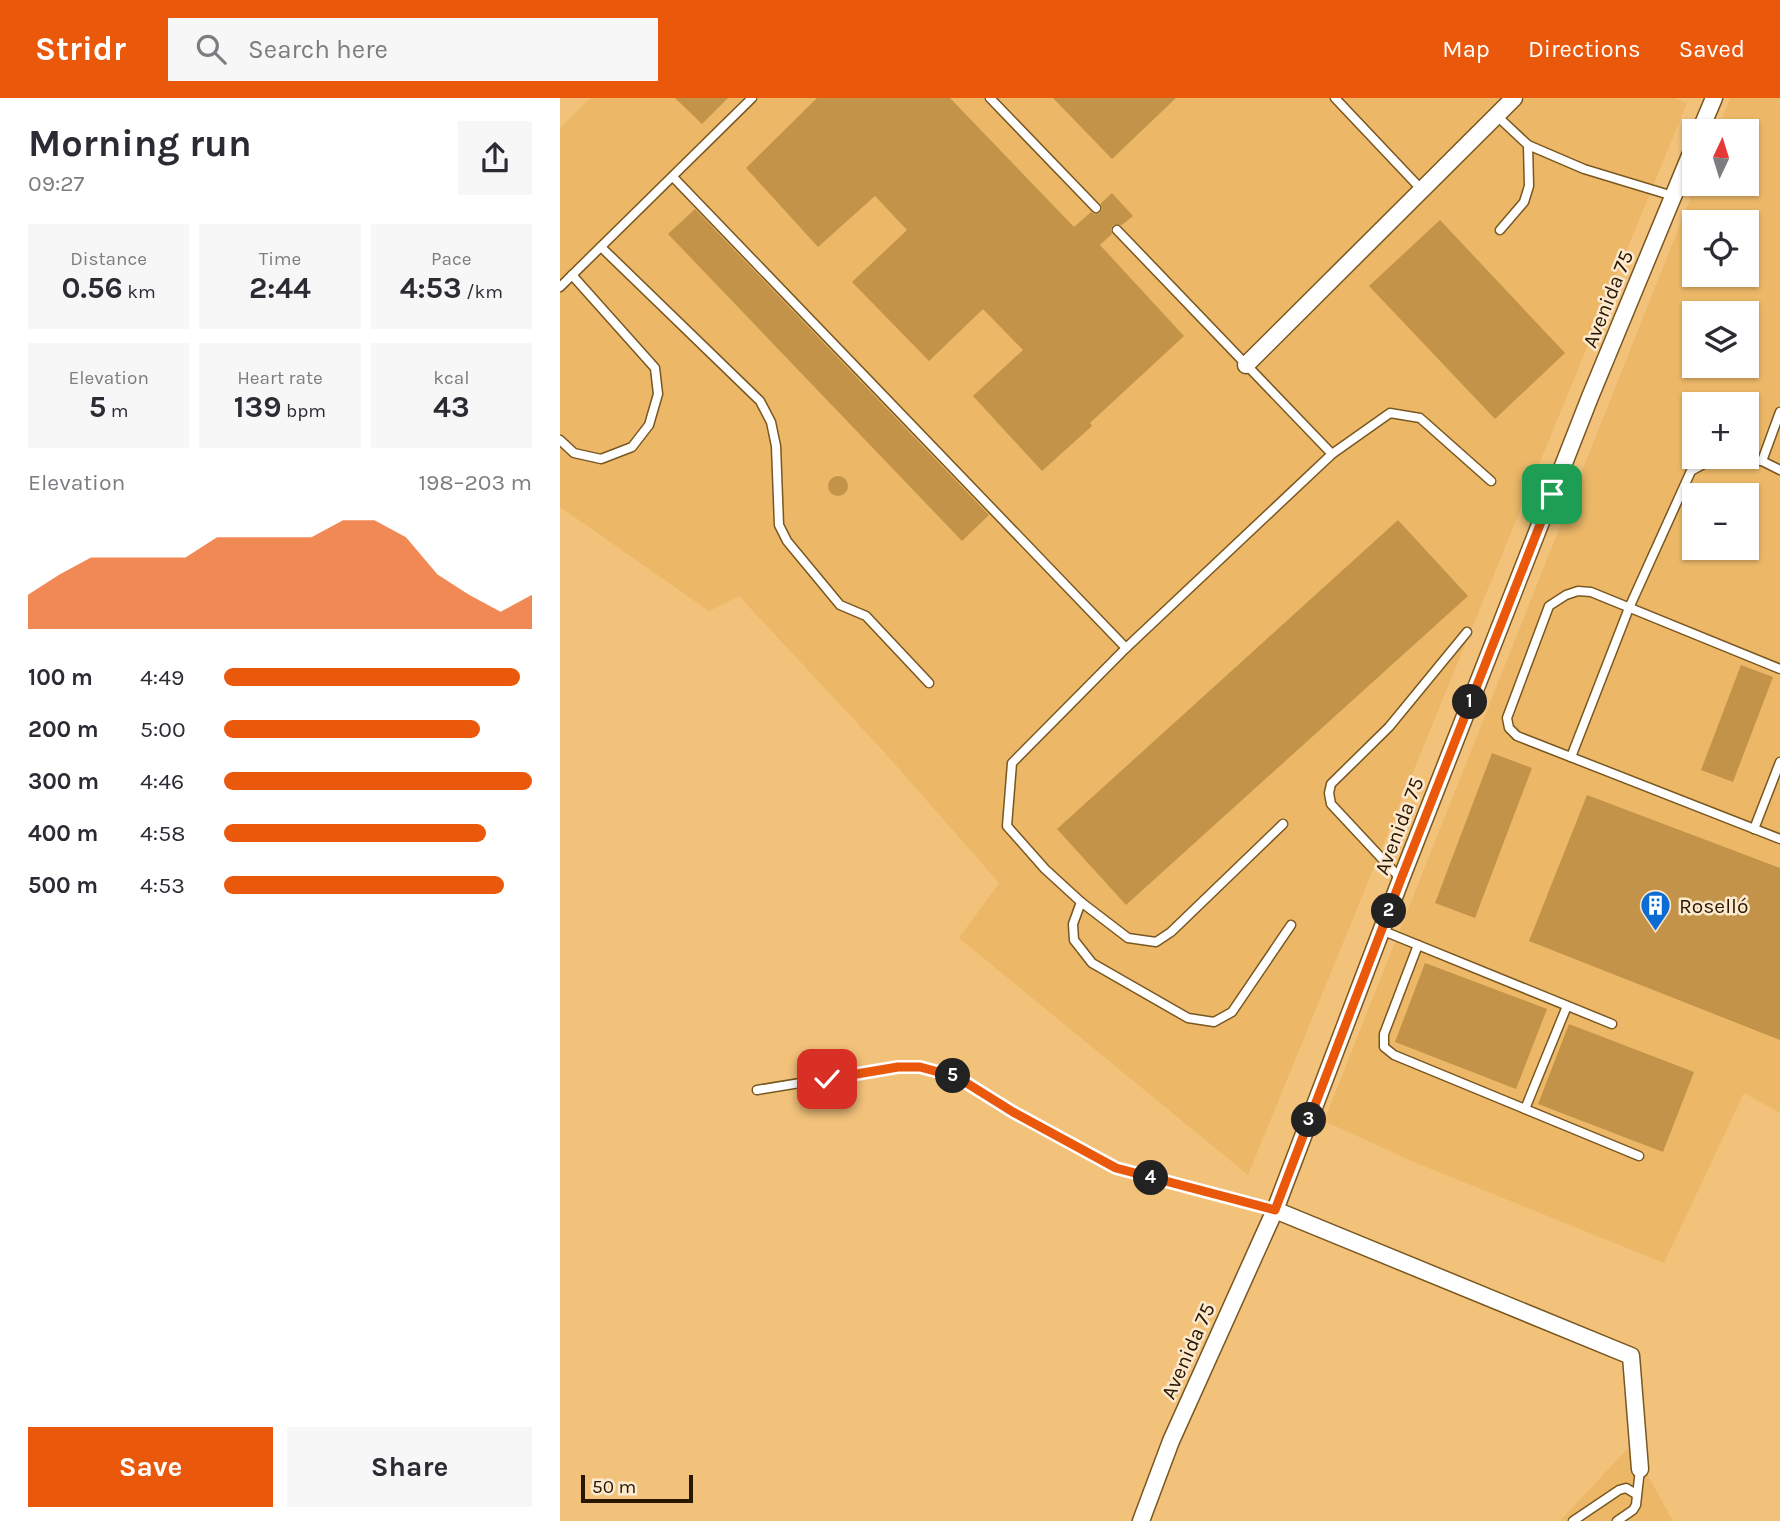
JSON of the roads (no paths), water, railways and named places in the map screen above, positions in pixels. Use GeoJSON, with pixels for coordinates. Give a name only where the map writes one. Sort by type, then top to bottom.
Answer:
{"type":"FeatureCollection","features":[{"type":"Feature","properties":{"kind":"street"},"geometry":{"type":"LineString","coordinates":[[1246,365],[1514,98]]}},
{"type":"Feature","properties":{"kind":"street"},"geometry":{"type":"LineString","coordinates":[[1705,119],[1714,98]]}},
{"type":"Feature","properties":{"kind":"street","name":"Avenida 75"},"geometry":{"type":"LineString","coordinates":[[1141,1521],[1171,1441],[1275,1210],[1381,930],[1590,397],[1682,175]]}},
{"type":"Feature","properties":{"kind":"street"},"geometry":{"type":"LineString","coordinates":[[1275,1210],[1631,1356],[1640,1469]]}},
{"type":"Feature","properties":{"kind":"lane"},"geometry":{"type":"LineString","coordinates":[[560,287],[752,98]]}},
{"type":"Feature","properties":{"kind":"lane"},"geometry":{"type":"LineString","coordinates":[[990,98],[1096,208]]}},
{"type":"Feature","properties":{"kind":"lane"},"geometry":{"type":"LineString","coordinates":[[1335,98],[1422,190]]}},
{"type":"Feature","properties":{"kind":"lane"},"geometry":{"type":"LineString","coordinates":[[1496,116],[1528,145],[1584,169],[1673,196]]}},
{"type":"Feature","properties":{"kind":"lane"},"geometry":{"type":"LineString","coordinates":[[1500,230],[1524,202],[1529,186],[1528,145]]}},
{"type":"Feature","properties":{"kind":"lane"},"geometry":{"type":"LineString","coordinates":[[673,177],[1126,648]]}},
{"type":"Feature","properties":{"kind":"lane"},"geometry":{"type":"LineString","coordinates":[[1117,230],[1332,454]]}},
{"type":"Feature","properties":{"kind":"lane"},"geometry":{"type":"LineString","coordinates":[[601,247],[760,401],[771,422],[776,446],[779,525],[787,541],[840,605],[866,616],[929,683]]}},
{"type":"Feature","properties":{"kind":"lane"},"geometry":{"type":"LineString","coordinates":[[560,440],[574,453],[601,459],[632,447],[649,425],[658,394],[655,368],[572,275]]}},
{"type":"Feature","properties":{"kind":"lane"},"geometry":{"type":"LineString","coordinates":[[1762,461],[1780,412]]}},
{"type":"Feature","properties":{"kind":"lane"},"geometry":{"type":"LineString","coordinates":[[1283,824],[1171,932],[1156,942],[1128,938],[1081,902],[1045,869],[1007,826],[1012,763],[1126,648],[1332,454],[1390,413],[1420,418],[1491,481]]}},
{"type":"Feature","properties":{"kind":"lane"},"geometry":{"type":"LineString","coordinates":[[1571,757],[1629,608],[1691,471],[1711,460],[1762,461],[1780,470]]}},
{"type":"Feature","properties":{"kind":"lane"},"geometry":{"type":"LineString","coordinates":[[1780,669],[1591,592],[1578,591],[1549,606],[1507,718],[1509,728],[1517,736],[1780,839]]}},
{"type":"Feature","properties":{"kind":"lane"},"geometry":{"type":"LineString","coordinates":[[1401,879],[1331,804],[1331,784],[1389,727],[1467,632]]}},
{"type":"Feature","properties":{"kind":"lane"},"geometry":{"type":"LineString","coordinates":[[1754,829],[1780,762]]}},
{"type":"Feature","properties":{"kind":"lane"},"geometry":{"type":"LineString","coordinates":[[1081,902],[1073,924],[1074,940],[1092,963],[1188,1018],[1214,1022],[1232,1012],[1291,925]]}},
{"type":"Feature","properties":{"kind":"lane"},"geometry":{"type":"LineString","coordinates":[[1381,930],[1612,1024]]}},
{"type":"Feature","properties":{"kind":"lane"},"geometry":{"type":"LineString","coordinates":[[1418,945],[1384,1034],[1384,1047],[1394,1055],[1639,1156]]}},
{"type":"Feature","properties":{"kind":"lane"},"geometry":{"type":"LineString","coordinates":[[1525,1109],[1567,1006]]}},
{"type":"Feature","properties":{"kind":"lane"},"geometry":{"type":"LineString","coordinates":[[757,1090],[898,1067],[920,1067],[957,1077],[1013,1112],[1116,1168],[1275,1210]]}},
{"type":"Feature","properties":{"kind":"lane"},"geometry":{"type":"LineString","coordinates":[[1617,1521],[1633,1510],[1638,1500],[1636,1494],[1640,1469]]}},
{"type":"Feature","properties":{"kind":"lane"},"geometry":{"type":"LineString","coordinates":[[1573,1521],[1619,1490],[1626,1488],[1636,1494]]}},
{"type":"Feature","properties":{"kind":"place","name":"Roselló"},"geometry":{"type":"Point","coordinates":[1656,933]}}]}
